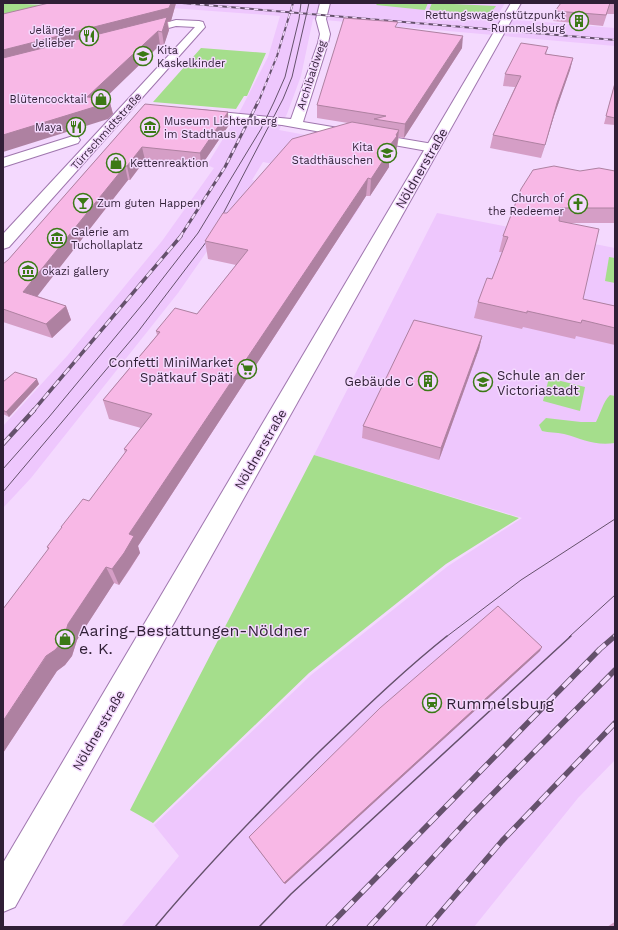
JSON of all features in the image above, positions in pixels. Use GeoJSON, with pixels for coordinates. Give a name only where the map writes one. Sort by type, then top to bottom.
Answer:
{"type":"FeatureCollection","features":[{"type":"Feature","properties":{"kind":"street","name":"Archibaldweg"},"geometry":{"type":"LineString","coordinates":[[287,123],[323,43],[325,34],[321,18],[326,3]]}},
{"type":"Feature","properties":{"kind":"street","name":"Nöldnerstraße"},"geometry":{"type":"LineString","coordinates":[[3,895],[516,3]]}},
{"type":"Feature","properties":{"kind":"street","name":"Türrschmidtstraße"},"geometry":{"type":"LineString","coordinates":[[3,244],[134,108],[200,27],[199,24],[190,21],[131,35]]}},
{"type":"Feature","properties":{"kind":"street"},"geometry":{"type":"LineString","coordinates":[[184,113],[287,123],[433,148]]}},
{"type":"Feature","properties":{"kind":"street"},"geometry":{"type":"LineString","coordinates":[[3,163],[73,140]]}},
{"type":"Feature","properties":{"kind":"shaded area"},"geometry":{"type":"Polygon","coordinates":[[[104,3],[505,3],[496,18],[615,28],[615,46],[313,19],[301,76],[287,114],[279,130],[322,138],[297,169],[263,162],[252,180],[362,202],[361,205],[347,226],[240,204],[249,186],[224,227],[178,293],[31,478],[3,508],[3,426],[67,356],[162,241],[214,168],[207,165],[240,111],[268,57],[280,16],[104,3]]]}},
{"type":"Feature","properties":{"kind":"shaded area"},"geometry":{"type":"Polygon","coordinates":[[[437,213],[615,248],[615,760],[578,798],[474,927],[121,927],[179,856],[154,825],[311,675],[448,566],[522,518],[314,455],[437,213]]]}},
{"type":"Feature","properties":{"kind":"green space"},"geometry":{"type":"Polygon","coordinates":[[[3,3],[88,7],[3,24],[3,3]]]}},
{"type":"Feature","properties":{"kind":"green space"},"geometry":{"type":"Polygon","coordinates":[[[378,3],[428,3],[425,10],[376,5],[378,3]]]}},
{"type":"Feature","properties":{"kind":"green space"},"geometry":{"type":"Polygon","coordinates":[[[432,3],[496,6],[489,15],[429,10],[432,3]]]}},
{"type":"Feature","properties":{"kind":"green space"},"geometry":{"type":"Polygon","coordinates":[[[201,48],[266,53],[247,96],[244,96],[236,109],[153,102],[201,48]]]}},
{"type":"Feature","properties":{"kind":"green space"},"geometry":{"type":"Polygon","coordinates":[[[609,257],[615,258],[615,283],[605,281],[609,257]]]}},
{"type":"Feature","properties":{"kind":"green space"},"geometry":{"type":"Polygon","coordinates":[[[549,378],[585,387],[580,411],[543,401],[549,378]]]}},
{"type":"Feature","properties":{"kind":"green space"},"geometry":{"type":"Polygon","coordinates":[[[610,395],[615,396],[615,443],[601,444],[589,442],[564,434],[542,431],[539,425],[546,418],[596,422],[610,395]]]}},
{"type":"Feature","properties":{"kind":"green space"},"geometry":{"type":"Polygon","coordinates":[[[314,455],[519,518],[446,564],[309,673],[153,823],[130,810],[314,455]]]}},
{"type":"Feature","properties":{"kind":"building"},"geometry":{"type":"Polygon","coordinates":[[[49,3],[171,3],[169,8],[3,50],[3,14],[49,3]]]}},
{"type":"Feature","properties":{"kind":"building"},"geometry":{"type":"Polygon","coordinates":[[[561,3],[610,3],[606,15],[555,11],[561,3]]]}},
{"type":"Feature","properties":{"kind":"building"},"geometry":{"type":"Polygon","coordinates":[[[167,17],[162,32],[158,31],[87,97],[109,99],[104,104],[3,135],[3,58],[167,17]]]}},
{"type":"Feature","properties":{"kind":"building"},"geometry":{"type":"Polygon","coordinates":[[[344,18],[398,22],[395,27],[463,36],[405,124],[374,119],[386,116],[317,105],[344,18]]]}},
{"type":"Feature","properties":{"kind":"building"},"geometry":{"type":"Polygon","coordinates":[[[521,43],[548,47],[545,54],[573,58],[557,103],[545,145],[493,135],[521,76],[505,74],[521,43]]]}},
{"type":"Feature","properties":{"kind":"building"},"geometry":{"type":"Polygon","coordinates":[[[615,83],[615,118],[606,116],[615,83]]]}},
{"type":"Feature","properties":{"kind":"building"},"geometry":{"type":"Polygon","coordinates":[[[145,104],[228,112],[200,153],[142,147],[127,166],[125,166],[23,292],[66,306],[46,324],[3,309],[3,264],[145,104]]]}},
{"type":"Feature","properties":{"kind":"building"},"geometry":{"type":"Polygon","coordinates":[[[352,122],[399,130],[396,135],[397,136],[387,149],[390,150],[371,179],[368,178],[129,534],[134,536],[124,553],[112,569],[106,567],[68,624],[63,641],[55,650],[46,656],[3,721],[3,609],[49,548],[47,547],[61,527],[83,499],[89,501],[127,450],[124,449],[152,414],[103,400],[160,332],[156,331],[175,308],[197,314],[248,250],[205,241],[223,213],[227,213],[292,139],[352,122]]]}},
{"type":"Feature","properties":{"kind":"building"},"geometry":{"type":"Polygon","coordinates":[[[554,166],[580,171],[599,168],[615,171],[615,208],[560,208],[559,221],[599,229],[583,299],[615,306],[615,328],[582,320],[581,323],[478,302],[487,278],[492,279],[508,237],[503,236],[521,189],[533,170],[554,166]]]}},
{"type":"Feature","properties":{"kind":"building","name":"Gebäude C"},"geometry":{"type":"Polygon","coordinates":[[[414,320],[482,336],[441,448],[363,426],[414,320]]]}},
{"type":"Feature","properties":{"kind":"building"},"geometry":{"type":"Polygon","coordinates":[[[15,372],[37,379],[6,412],[3,410],[3,382],[15,372]]]}},
{"type":"Feature","properties":{"kind":"building"},"geometry":{"type":"Polygon","coordinates":[[[498,606],[542,647],[284,883],[249,837],[380,708],[498,606]]]}},
{"type":"Feature","properties":{"kind":"tram line"},"geometry":{"type":"LineString","coordinates":[[3,469],[49,417],[146,300],[198,233],[261,129],[274,102],[285,77],[299,19],[301,3]]}},
{"type":"Feature","properties":{"kind":"tram line"},"geometry":{"type":"LineString","coordinates":[[3,492],[137,333],[213,233],[283,99],[292,77],[309,3]]}},
{"type":"Feature","properties":{"kind":"tram line"},"geometry":{"type":"LineString","coordinates":[[446,637],[521,580],[615,519]]}},
{"type":"Feature","properties":{"kind":"tram line"},"geometry":{"type":"LineString","coordinates":[[569,637],[615,595]]}},
{"type":"Feature","properties":{"kind":"tram line"},"geometry":{"type":"LineString","coordinates":[[155,927],[215,859],[299,771],[383,692],[447,636]]}},
{"type":"Feature","properties":{"kind":"tram line"},"geometry":{"type":"LineString","coordinates":[[259,927],[291,894],[571,636]]}},
{"type":"Feature","properties":{"kind":"railway"},"geometry":{"type":"LineString","coordinates":[[182,3],[290,12]]}},
{"type":"Feature","properties":{"kind":"railway"},"geometry":{"type":"LineString","coordinates":[[290,12],[293,3]]}},
{"type":"Feature","properties":{"kind":"railway"},"geometry":{"type":"LineString","coordinates":[[258,103],[277,56],[290,12]]}},
{"type":"Feature","properties":{"kind":"railway"},"geometry":{"type":"LineString","coordinates":[[290,12],[615,40]]}},
{"type":"Feature","properties":{"kind":"railway"},"geometry":{"type":"LineString","coordinates":[[180,237],[225,167],[258,102]]}},
{"type":"Feature","properties":{"kind":"railway"},"geometry":{"type":"LineString","coordinates":[[33,411],[181,236]]}},
{"type":"Feature","properties":{"kind":"railway"},"geometry":{"type":"LineString","coordinates":[[3,444],[34,410]]}},
{"type":"Feature","properties":{"kind":"railway"},"geometry":{"type":"LineString","coordinates":[[328,927],[600,649],[615,636],[614,637]]}},
{"type":"Feature","properties":{"kind":"railway"},"geometry":{"type":"LineString","coordinates":[[369,927],[472,815],[615,670]]}},
{"type":"Feature","properties":{"kind":"railway"},"geometry":{"type":"LineString","coordinates":[[428,927],[502,841],[615,723]]}},
{"type":"Feature","properties":{"kind":"place","name":"Rettungswagenstützpunkt Rummelsburg"},"geometry":{"type":"Point","coordinates":[579,21]}},
{"type":"Feature","properties":{"kind":"place","name":"Jelänger Jelieber"},"geometry":{"type":"Point","coordinates":[89,36]}},
{"type":"Feature","properties":{"kind":"place","name":"Kita Kaskelkinder"},"geometry":{"type":"Point","coordinates":[143,56]}},
{"type":"Feature","properties":{"kind":"place","name":"Blütencocktail"},"geometry":{"type":"Point","coordinates":[101,99]}},
{"type":"Feature","properties":{"kind":"place","name":"Maya"},"geometry":{"type":"Point","coordinates":[76,127]}},
{"type":"Feature","properties":{"kind":"place","name":"Museum Lichtenberg im Stadthaus"},"geometry":{"type":"Point","coordinates":[150,127]}},
{"type":"Feature","properties":{"kind":"place","name":"Kita Stadthäuschen"},"geometry":{"type":"Point","coordinates":[387,153]}},
{"type":"Feature","properties":{"kind":"place","name":"Kettenreaktion"},"geometry":{"type":"Point","coordinates":[116,163]}},
{"type":"Feature","properties":{"kind":"place","name":"Zum guten Happen"},"geometry":{"type":"Point","coordinates":[83,203]}},
{"type":"Feature","properties":{"kind":"place","name":"Church of the Redeemer"},"geometry":{"type":"Point","coordinates":[578,204]}},
{"type":"Feature","properties":{"kind":"place","name":"Galerie am Tuchollaplatz"},"geometry":{"type":"Point","coordinates":[57,238]}},
{"type":"Feature","properties":{"kind":"place","name":"okazi gallery"},"geometry":{"type":"Point","coordinates":[28,271]}},
{"type":"Feature","properties":{"kind":"place","name":"Confetti MiniMarket Spätkauf Späti"},"geometry":{"type":"Point","coordinates":[247,369]}},
{"type":"Feature","properties":{"kind":"place","name":"Gebäude C"},"geometry":{"type":"Point","coordinates":[428,381]}},
{"type":"Feature","properties":{"kind":"place","name":"Schule an der Victoriastadt"},"geometry":{"type":"Point","coordinates":[483,382]}},
{"type":"Feature","properties":{"kind":"place","name":"Aaring-Bestattungen-Nöldner e. K."},"geometry":{"type":"Point","coordinates":[65,639]}},
{"type":"Feature","properties":{"kind":"place","name":"Rummelsburg"},"geometry":{"type":"Point","coordinates":[432,703]}}]}
